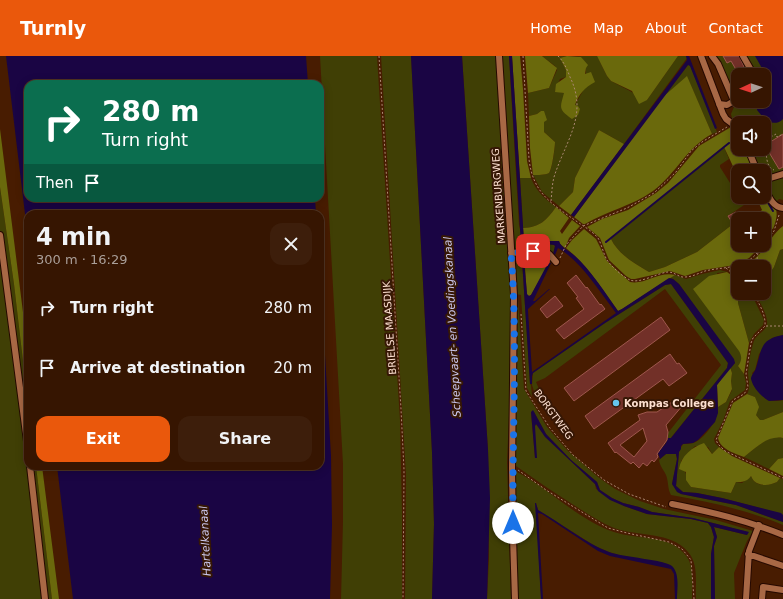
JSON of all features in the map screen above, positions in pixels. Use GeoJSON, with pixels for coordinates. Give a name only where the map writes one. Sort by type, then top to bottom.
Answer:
{"type":"FeatureCollection","features":[{"type":"Feature","properties":{"kind":"street","name":"MARKENBURGWEG"},"geometry":{"type":"LineString","coordinates":[[499,56],[514,295],[512,468],[515,599]]}},
{"type":"Feature","properties":{"kind":"street"},"geometry":{"type":"LineString","coordinates":[[700,56],[726,119],[731,123]]}},
{"type":"Feature","properties":{"kind":"street"},"geometry":{"type":"LineString","coordinates":[[712,56],[718,64],[731,94]]}},
{"type":"Feature","properties":{"kind":"street"},"geometry":{"type":"LineString","coordinates":[[743,56],[750,68]]}},
{"type":"Feature","properties":{"kind":"street"},"geometry":{"type":"LineString","coordinates":[[720,104],[727,105],[731,103]]}},
{"type":"Feature","properties":{"kind":"street"},"geometry":{"type":"LineString","coordinates":[[771,200],[775,205],[781,208]]}},
{"type":"Feature","properties":{"kind":"street"},"geometry":{"type":"LineString","coordinates":[[0,235],[24,418]]}},
{"type":"Feature","properties":{"kind":"street"},"geometry":{"type":"LineString","coordinates":[[511,253],[542,251],[549,254],[556,262]]}},
{"type":"Feature","properties":{"kind":"street"},"geometry":{"type":"LineString","coordinates":[[30,470],[45,599]]}},
{"type":"Feature","properties":{"kind":"street"},"geometry":{"type":"LineString","coordinates":[[672,507],[710,512],[759,526],[783,535]]}},
{"type":"Feature","properties":{"kind":"street"},"geometry":{"type":"LineString","coordinates":[[746,599],[748,554],[750,545],[759,526]]}},
{"type":"Feature","properties":{"kind":"street"},"geometry":{"type":"LineString","coordinates":[[748,554],[783,566]]}},
{"type":"Feature","properties":{"kind":"street"},"geometry":{"type":"LineString","coordinates":[[762,599],[763,587],[783,590]]}},
{"type":"Feature","properties":{"kind":"path","name":"BRIELSE MAASDIJK"},"geometry":{"type":"LineString","coordinates":[[379,56],[401,416],[404,486],[403,599]]}},
{"type":"Feature","properties":{"kind":"path"},"geometry":{"type":"LineString","coordinates":[[523,56],[530,169],[535,184],[551,202],[598,238],[608,261],[625,277],[631,281],[638,281],[668,272],[674,273],[683,278],[703,272],[742,264],[752,258],[757,252]]}},
{"type":"Feature","properties":{"kind":"path"},"geometry":{"type":"LineString","coordinates":[[551,202],[554,176],[575,124],[578,106],[574,85],[563,61],[558,56]]}},
{"type":"Feature","properties":{"kind":"path"},"geometry":{"type":"LineString","coordinates":[[563,253],[566,245],[583,226],[627,208],[654,193],[676,172],[691,151],[702,142],[726,128],[731,123]]}},
{"type":"Feature","properties":{"kind":"path"},"geometry":{"type":"LineString","coordinates":[[771,137],[776,134],[777,137],[783,134]]}},
{"type":"Feature","properties":{"kind":"path"},"geometry":{"type":"LineString","coordinates":[[766,156],[770,169],[780,174]]}},
{"type":"Feature","properties":{"kind":"path"},"geometry":{"type":"LineString","coordinates":[[771,235],[774,231],[781,208]]}},
{"type":"Feature","properties":{"kind":"path"},"geometry":{"type":"LineString","coordinates":[[726,268],[731,272]]}},
{"type":"Feature","properties":{"kind":"path"},"geometry":{"type":"LineString","coordinates":[[756,300],[762,312],[765,326]]}},
{"type":"Feature","properties":{"kind":"path","name":"BORGTWEG"},"geometry":{"type":"LineString","coordinates":[[520,310],[526,391],[550,428],[573,455],[604,480],[643,500],[672,507]]}},
{"type":"Feature","properties":{"kind":"path"},"geometry":{"type":"LineString","coordinates":[[783,326],[765,326],[753,338],[746,374],[748,386],[744,394],[734,400],[716,440],[725,451],[783,478]]}},
{"type":"Feature","properties":{"kind":"path"},"geometry":{"type":"LineString","coordinates":[[512,468],[608,528],[627,534],[669,542],[682,549],[691,560],[694,599]]}},
{"type":"Feature","properties":{"kind":"shaded area"},"geometry":{"type":"Polygon","coordinates":[[[320,56],[377,56],[400,420],[402,599],[341,599],[343,464],[324,127],[324,80],[321,80],[320,56]]]}},
{"type":"Feature","properties":{"kind":"shaded area"},"geometry":{"type":"Polygon","coordinates":[[[381,56],[411,56],[432,452],[434,524],[432,599],[405,599],[406,475],[381,56]]]}},
{"type":"Feature","properties":{"kind":"shaded area"},"geometry":{"type":"Polygon","coordinates":[[[462,56],[496,56],[513,325],[507,462],[511,599],[487,599],[489,558],[488,450],[462,56]]]}},
{"type":"Feature","properties":{"kind":"shaded area"},"geometry":{"type":"Polygon","coordinates":[[[501,56],[509,56],[519,225],[524,244],[545,243],[554,245],[553,256],[513,249],[501,56]]]}},
{"type":"Feature","properties":{"kind":"shaded area"},"geometry":{"type":"Polygon","coordinates":[[[512,56],[520,56],[527,161],[531,178],[520,178],[512,56]]]}},
{"type":"Feature","properties":{"kind":"shaded area"},"geometry":{"type":"Polygon","coordinates":[[[525,56],[542,56],[557,68],[549,88],[528,93],[525,56]]]}},
{"type":"Feature","properties":{"kind":"shaded area"},"geometry":{"type":"Polygon","coordinates":[[[542,56],[567,56],[560,58],[566,70],[566,77],[560,79],[555,91],[564,93],[575,105],[585,87],[586,68],[581,57],[577,56],[597,56],[611,81],[647,100],[678,56],[686,56],[687,58],[624,144],[599,130],[575,178],[573,192],[559,206],[542,192],[533,175],[543,175],[549,173],[555,145],[555,142],[544,132],[544,122],[541,111],[537,114],[529,116],[528,93],[549,88],[557,70],[555,66],[542,56]]]}},
{"type":"Feature","properties":{"kind":"shaded area"},"geometry":{"type":"Polygon","coordinates":[[[567,56],[581,57],[588,65],[585,74],[591,72],[595,82],[580,94],[575,105],[580,109],[578,115],[572,119],[564,113],[561,108],[564,93],[555,92],[556,84],[566,77],[566,70],[560,58],[567,56]]]}},
{"type":"Feature","properties":{"kind":"shaded area"},"geometry":{"type":"Polygon","coordinates":[[[597,56],[678,56],[647,100],[639,104],[632,91],[611,81],[597,56]]]}},
{"type":"Feature","properties":{"kind":"shaded area"},"geometry":{"type":"Polygon","coordinates":[[[715,56],[783,56],[783,200],[779,199],[775,203],[771,195],[771,164],[757,164],[754,156],[771,156],[771,116],[732,116],[734,108],[771,108],[771,68],[731,68],[731,99],[715,56]]]}},
{"type":"Feature","properties":{"kind":"shaded area"},"geometry":{"type":"Polygon","coordinates":[[[688,65],[690,65],[717,132],[712,134],[687,77],[664,96],[688,65]]]}},
{"type":"Feature","properties":{"kind":"shaded area"},"geometry":{"type":"Polygon","coordinates":[[[687,76],[712,134],[695,146],[668,177],[653,191],[637,201],[583,224],[574,217],[664,96],[687,76]]]}},
{"type":"Feature","properties":{"kind":"shaded area"},"geometry":{"type":"Polygon","coordinates":[[[544,111],[547,120],[544,122],[544,132],[555,142],[549,173],[543,175],[533,175],[529,116],[537,114],[544,111]]]}},
{"type":"Feature","properties":{"kind":"shaded area"},"geometry":{"type":"Polygon","coordinates":[[[731,127],[731,156],[750,156],[753,164],[732,164],[724,147],[611,239],[622,254],[649,272],[665,267],[697,252],[731,226],[731,252],[755,252],[745,260],[731,260],[731,266],[703,270],[685,276],[670,271],[631,279],[609,260],[600,238],[587,227],[602,219],[628,210],[656,193],[668,183],[699,146],[731,127]]]}},
{"type":"Feature","properties":{"kind":"shaded area"},"geometry":{"type":"Polygon","coordinates":[[[0,129],[24,320],[24,370],[14,284],[0,187],[0,129]]]}},
{"type":"Feature","properties":{"kind":"shaded area"},"geometry":{"type":"Polygon","coordinates":[[[599,130],[624,144],[571,215],[559,206],[573,192],[575,178],[599,130]]]}},
{"type":"Feature","properties":{"kind":"shaded area"},"geometry":{"type":"Polygon","coordinates":[[[724,147],[729,159],[720,165],[720,167],[731,184],[731,204],[744,205],[734,212],[731,212],[728,216],[731,221],[731,226],[697,252],[665,267],[649,272],[622,254],[611,239],[724,147]]]}},
{"type":"Feature","properties":{"kind":"shaded area"},"geometry":{"type":"Polygon","coordinates":[[[520,178],[531,178],[535,187],[541,194],[556,207],[546,220],[538,225],[523,228],[520,178]]]}},
{"type":"Feature","properties":{"kind":"shaded area"},"geometry":{"type":"Polygon","coordinates":[[[0,187],[14,284],[24,370],[24,470],[36,470],[52,599],[0,599],[0,187]]]}},
{"type":"Feature","properties":{"kind":"shaded area"},"geometry":{"type":"Polygon","coordinates":[[[771,200],[777,212],[773,229],[771,229],[771,212],[760,212],[762,210],[759,204],[771,204],[771,200]]]}},
{"type":"Feature","properties":{"kind":"shaded area"},"geometry":{"type":"Polygon","coordinates":[[[556,207],[569,218],[560,231],[562,234],[572,220],[580,226],[569,238],[565,248],[559,241],[524,241],[523,228],[538,225],[549,216],[556,207]]]}},
{"type":"Feature","properties":{"kind":"shaded area"},"geometry":{"type":"Polygon","coordinates":[[[783,226],[783,249],[780,250],[771,271],[771,260],[753,260],[761,252],[771,252],[771,239],[783,226]]]}},
{"type":"Feature","properties":{"kind":"shaded area"},"geometry":{"type":"Polygon","coordinates":[[[584,229],[596,239],[607,261],[630,282],[641,282],[669,274],[675,275],[618,311],[587,270],[566,248],[584,229]]]}},
{"type":"Feature","properties":{"kind":"shaded area"},"geometry":{"type":"Polygon","coordinates":[[[783,249],[783,335],[772,338],[759,354],[755,370],[752,373],[762,395],[765,398],[775,401],[783,400],[783,412],[760,420],[756,415],[755,397],[747,394],[749,386],[748,368],[754,341],[765,329],[767,324],[765,314],[758,300],[771,300],[771,271],[774,267],[780,250],[783,249]]]}},
{"type":"Feature","properties":{"kind":"shaded area"},"geometry":{"type":"Polygon","coordinates":[[[543,253],[551,260],[529,296],[527,295],[524,254],[543,253]]]}},
{"type":"Feature","properties":{"kind":"shaded area"},"geometry":{"type":"Polygon","coordinates":[[[524,254],[524,259],[522,260],[532,397],[527,388],[521,295],[516,294],[514,257],[515,255],[524,254]]]}},
{"type":"Feature","properties":{"kind":"shaded area"},"geometry":{"type":"Polygon","coordinates":[[[720,270],[727,272],[717,273],[741,354],[741,362],[738,366],[744,374],[746,383],[745,390],[730,401],[723,421],[714,439],[715,443],[719,447],[712,454],[708,447],[695,446],[681,461],[691,487],[731,493],[736,482],[742,483],[751,476],[756,483],[762,485],[769,485],[777,482],[780,478],[783,479],[783,515],[722,498],[683,492],[676,486],[679,451],[683,444],[698,441],[714,422],[718,412],[718,407],[726,402],[732,390],[732,373],[730,367],[735,363],[679,284],[673,279],[669,278],[675,275],[686,279],[720,270]]]}},
{"type":"Feature","properties":{"kind":"shaded area"},"geometry":{"type":"Polygon","coordinates":[[[727,272],[731,275],[731,300],[738,300],[749,343],[744,374],[738,366],[741,358],[739,351],[693,289],[709,276],[727,272]]]}},
{"type":"Feature","properties":{"kind":"shaded area"},"geometry":{"type":"Polygon","coordinates":[[[671,284],[728,363],[727,368],[670,439],[668,438],[668,433],[721,365],[665,289],[545,378],[536,382],[539,389],[534,391],[532,385],[533,373],[605,323],[665,285],[671,284]]]}},
{"type":"Feature","properties":{"kind":"shaded area"},"geometry":{"type":"Polygon","coordinates":[[[516,299],[518,299],[524,389],[547,427],[568,451],[598,477],[615,489],[640,501],[664,509],[716,520],[753,531],[747,541],[734,573],[735,599],[715,599],[714,546],[717,537],[714,527],[747,535],[748,532],[693,518],[652,512],[612,498],[600,490],[597,482],[571,460],[546,434],[534,412],[531,412],[535,458],[536,424],[546,437],[595,484],[596,489],[624,506],[647,514],[691,519],[708,523],[714,537],[711,554],[711,599],[696,599],[696,574],[694,562],[688,552],[681,545],[663,538],[623,531],[605,524],[514,464],[517,367],[516,299]]]}},
{"type":"Feature","properties":{"kind":"shaded area"},"geometry":{"type":"Polygon","coordinates":[[[738,300],[754,300],[764,320],[763,325],[754,334],[749,343],[738,300]]]}},
{"type":"Feature","properties":{"kind":"shaded area"},"geometry":{"type":"Polygon","coordinates":[[[730,367],[732,373],[732,389],[726,402],[718,407],[717,385],[730,367]]]}},
{"type":"Feature","properties":{"kind":"shaded area"},"geometry":{"type":"Polygon","coordinates":[[[747,394],[755,397],[759,407],[756,415],[760,420],[783,412],[783,438],[772,438],[767,440],[744,457],[724,448],[719,442],[718,438],[733,403],[747,394]]]}},
{"type":"Feature","properties":{"kind":"shaded area"},"geometry":{"type":"Polygon","coordinates":[[[776,437],[783,438],[783,458],[778,459],[769,469],[744,457],[763,442],[776,437]]]}},
{"type":"Feature","properties":{"kind":"shaded area"},"geometry":{"type":"Polygon","coordinates":[[[704,443],[712,454],[719,447],[732,456],[780,478],[775,483],[763,485],[754,481],[751,476],[746,481],[736,482],[731,493],[691,487],[686,480],[686,472],[679,469],[680,464],[688,453],[695,447],[704,443]]]}},
{"type":"Feature","properties":{"kind":"shaded area"},"geometry":{"type":"Polygon","coordinates":[[[666,454],[676,454],[677,459],[672,484],[681,494],[736,505],[783,522],[783,525],[728,507],[671,495],[666,475],[660,465],[659,460],[666,454]]]}},
{"type":"Feature","properties":{"kind":"shaded area"},"geometry":{"type":"Polygon","coordinates":[[[783,458],[783,476],[769,469],[778,459],[783,458]]]}},
{"type":"Feature","properties":{"kind":"shaded area"},"geometry":{"type":"Polygon","coordinates":[[[36,470],[43,470],[59,599],[52,599],[36,470]]]}},
{"type":"Feature","properties":{"kind":"shaded area"},"geometry":{"type":"Polygon","coordinates":[[[515,471],[540,486],[588,520],[601,527],[614,532],[663,541],[680,550],[687,557],[691,566],[692,599],[677,599],[676,573],[664,563],[622,556],[595,546],[538,510],[536,503],[541,599],[517,599],[515,561],[515,471]]]}},
{"type":"Feature","properties":{"kind":"water"},"geometry":{"type":"Polygon","coordinates":[[[6,56],[306,56],[308,80],[24,80],[24,202],[315,202],[316,210],[25,210],[6,56]]]}},
{"type":"Feature","properties":{"kind":"water","name":"Scheepvaart- en Voedingskanaal"},"geometry":{"type":"Polygon","coordinates":[[[411,56],[462,56],[488,450],[490,498],[487,599],[432,599],[434,524],[432,452],[411,56]]]}},
{"type":"Feature","properties":{"kind":"water"},"geometry":{"type":"Polygon","coordinates":[[[509,56],[512,56],[524,241],[559,241],[562,246],[575,256],[598,282],[618,311],[669,278],[673,279],[679,284],[734,359],[735,363],[717,385],[718,413],[715,422],[698,440],[693,443],[683,444],[681,446],[679,452],[676,486],[683,492],[722,498],[781,513],[783,515],[783,522],[736,505],[677,492],[672,484],[677,459],[676,454],[666,454],[660,459],[658,453],[668,438],[671,438],[727,368],[728,363],[671,284],[665,285],[605,323],[533,373],[532,384],[530,384],[522,259],[524,260],[527,294],[529,296],[531,295],[548,263],[551,263],[533,301],[550,289],[528,309],[532,372],[616,313],[582,268],[566,253],[558,248],[555,255],[553,254],[554,245],[538,243],[521,245],[509,56]]]}},
{"type":"Feature","properties":{"kind":"water"},"geometry":{"type":"Polygon","coordinates":[[[686,56],[689,56],[717,128],[715,129],[690,66],[688,65],[574,217],[571,215],[687,60],[686,56]]]}},
{"type":"Feature","properties":{"kind":"water"},"geometry":{"type":"Polygon","coordinates":[[[755,56],[783,56],[783,119],[778,122],[771,123],[771,116],[762,116],[757,110],[757,108],[771,108],[771,68],[762,68],[755,56]]]}},
{"type":"Feature","properties":{"kind":"water"},"geometry":{"type":"Polygon","coordinates":[[[783,335],[783,400],[769,401],[756,389],[751,378],[763,346],[770,339],[783,335]]]}},
{"type":"Feature","properties":{"kind":"water","name":"Hartelkanaal"},"geometry":{"type":"Polygon","coordinates":[[[324,338],[331,456],[332,525],[330,599],[73,599],[57,470],[324,470],[324,338]]]}},
{"type":"Feature","properties":{"kind":"water"},"geometry":{"type":"Polygon","coordinates":[[[533,410],[546,434],[571,460],[597,482],[600,490],[612,498],[652,512],[693,518],[749,532],[747,535],[714,527],[717,537],[714,546],[715,599],[711,599],[711,554],[714,537],[708,523],[691,519],[647,514],[610,500],[598,491],[595,484],[545,437],[536,424],[537,458],[535,458],[531,412],[533,410]]]}},
{"type":"Feature","properties":{"kind":"water"},"geometry":{"type":"Polygon","coordinates":[[[535,503],[538,510],[600,548],[615,554],[661,562],[672,566],[675,569],[677,577],[677,599],[675,599],[674,574],[671,569],[610,556],[598,551],[542,514],[538,513],[543,599],[541,599],[535,503]]]}},
{"type":"Feature","properties":{"kind":"building"},"geometry":{"type":"Polygon","coordinates":[[[723,56],[739,56],[745,68],[735,68],[731,61],[727,63],[723,56]]]}},
{"type":"Feature","properties":{"kind":"building"},"geometry":{"type":"Polygon","coordinates":[[[783,134],[783,167],[779,169],[771,156],[771,142],[783,134]]]}},
{"type":"Feature","properties":{"kind":"building"},"geometry":{"type":"Polygon","coordinates":[[[576,275],[600,305],[601,304],[605,309],[564,339],[556,330],[584,309],[576,298],[578,297],[567,283],[576,275]]]}},
{"type":"Feature","properties":{"kind":"building"},"geometry":{"type":"Polygon","coordinates":[[[555,296],[563,306],[547,318],[540,309],[555,296]]]}},
{"type":"Feature","properties":{"kind":"building"},"geometry":{"type":"Polygon","coordinates":[[[661,317],[670,330],[574,401],[564,388],[661,317]]]}},
{"type":"Feature","properties":{"kind":"building"},"geometry":{"type":"Polygon","coordinates":[[[670,354],[677,364],[679,363],[687,373],[669,386],[663,379],[594,429],[585,416],[670,354]]]}},
{"type":"Feature","properties":{"kind":"building"},"geometry":{"type":"Polygon","coordinates":[[[678,398],[682,400],[683,405],[666,425],[668,432],[667,440],[657,454],[658,457],[654,462],[652,460],[647,466],[643,463],[639,468],[633,462],[631,464],[616,452],[615,453],[608,443],[640,420],[638,415],[647,412],[657,412],[678,398]],[[643,428],[620,445],[634,457],[647,441],[643,428]]]}},
{"type":"Feature","properties":{"kind":"waterway"},"geometry":{"type":"LineString","coordinates":[[606,242],[729,143]]}},
{"type":"Feature","properties":{"kind":"waterway"},"geometry":{"type":"LineString","coordinates":[[769,204],[773,211]]}},
{"type":"Feature","properties":{"kind":"place","name":"Kompas College"},"geometry":{"type":"Point","coordinates":[616,403]}},
{"type":"Feature","properties":{"kind":"route"},"geometry":{"type":"LineString","coordinates":[[513,523],[512,468],[514,295],[511,253],[533,251]]}}]}
